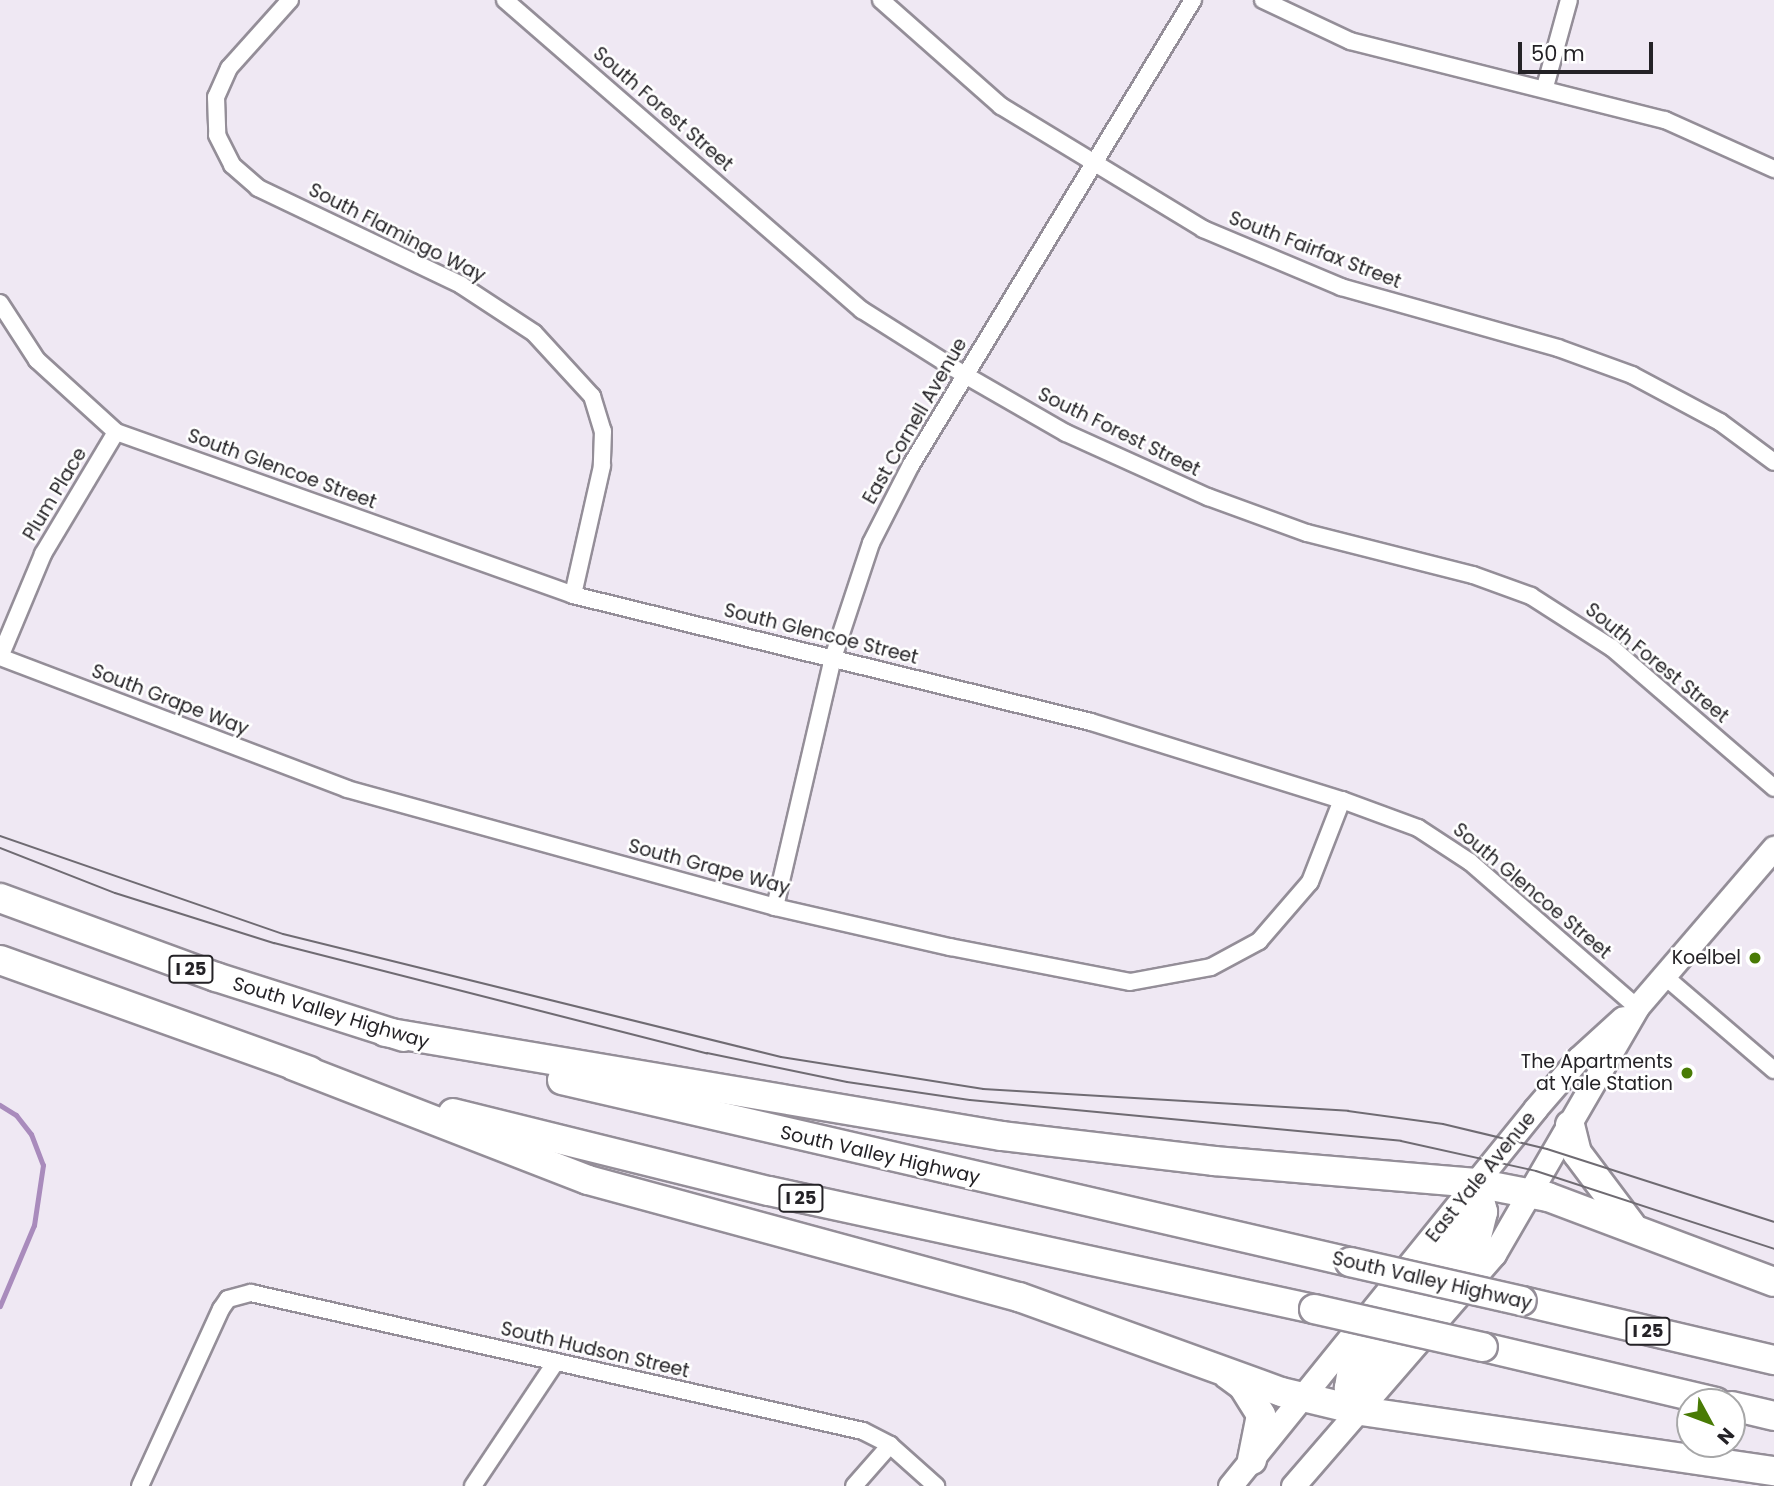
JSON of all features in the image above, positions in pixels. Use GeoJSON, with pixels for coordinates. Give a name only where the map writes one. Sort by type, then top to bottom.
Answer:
{"type":"FeatureCollection","features":[{"type":"Feature","properties":{"kind":"highway","name":"South Valley Highway"},"geometry":{"type":"LineString","coordinates":[[0,898],[116,943],[385,1032],[773,1131],[1774,1360]]}},
{"type":"Feature","properties":{"kind":"highway","name":"I 25"},"geometry":{"type":"LineString","coordinates":[[0,960],[294,1066],[472,1118],[743,1185],[1314,1309],[1676,1393]]}},
{"type":"Feature","properties":{"kind":"highway"},"geometry":{"type":"LineString","coordinates":[[385,1032],[1002,1136],[1214,1161],[1476,1183],[1533,1193],[1633,1227],[1774,1282]]}},
{"type":"Feature","properties":{"kind":"highway"},"geometry":{"type":"LineString","coordinates":[[294,1066],[588,1180],[1018,1297],[1205,1360],[1304,1397],[1361,1411],[1774,1471]]}},
{"type":"Feature","properties":{"kind":"highway"},"geometry":{"type":"LineString","coordinates":[[1570,1125],[1584,1165],[1633,1227]]}},
{"type":"Feature","properties":{"kind":"highway"},"geometry":{"type":"LineString","coordinates":[[1361,1411],[1349,1388],[1352,1368],[1435,1261],[1476,1183]]}},
{"type":"Feature","properties":{"kind":"highway"},"geometry":{"type":"LineString","coordinates":[[1205,1360],[1243,1386],[1255,1401],[1261,1415],[1252,1460]]}},
{"type":"Feature","properties":{"kind":"highway"},"geometry":{"type":"LineString","coordinates":[[1746,1409],[1774,1416]]}},
{"type":"Feature","properties":{"kind":"main road","name":"East Yale Avenue"},"geometry":{"type":"LineString","coordinates":[[1230,1486],[1579,1058],[1636,1007],[1774,848]]}},
{"type":"Feature","properties":{"kind":"main road","name":"East Yale Avenue"},"geometry":{"type":"LineString","coordinates":[[1293,1486],[1483,1269],[1533,1193],[1636,1007]]}},
{"type":"Feature","properties":{"kind":"street","name":"South Flamingo Way"},"geometry":{"type":"LineString","coordinates":[[290,0],[229,68],[216,97],[217,135],[232,165],[258,188],[461,285],[534,334],[592,396],[604,430],[602,466],[573,595]]}},
{"type":"Feature","properties":{"kind":"street","name":"South Forest Street"},"geometry":{"type":"LineString","coordinates":[[505,0],[863,310],[965,375],[1066,433],[1208,497],[1328,540],[1492,581],[1547,605],[1630,663],[1774,789]]}},
{"type":"Feature","properties":{"kind":"street","name":"South Fairfax Street"},"geometry":{"type":"LineString","coordinates":[[881,0],[1001,106],[1093,165],[1203,229],[1275,262],[1426,314],[1558,348],[1632,375],[1720,422],[1774,461]]}},
{"type":"Feature","properties":{"kind":"street","name":"East Cornell Avenue"},"geometry":{"type":"LineString","coordinates":[[775,907],[833,658],[871,543],[965,375],[1193,0]]}},
{"type":"Feature","properties":{"kind":"street"},"geometry":{"type":"LineString","coordinates":[[1263,0],[1350,41],[1545,87],[1665,120],[1774,169]]}},
{"type":"Feature","properties":{"kind":"street"},"geometry":{"type":"LineString","coordinates":[[1545,87],[1569,0]]}},
{"type":"Feature","properties":{"kind":"street","name":"South Glencoe Street"},"geometry":{"type":"LineString","coordinates":[[0,303],[37,360],[116,432],[573,595],[1091,722],[1342,800],[1448,844],[1636,1007]]}},
{"type":"Feature","properties":{"kind":"street","name":"Plum Place"},"geometry":{"type":"LineString","coordinates":[[0,657],[43,554],[116,432]]}},
{"type":"Feature","properties":{"kind":"street","name":"South Grape Way"},"geometry":{"type":"LineString","coordinates":[[0,657],[346,789],[775,907],[1130,982],[1172,977],[1242,953],[1279,923],[1310,883],[1342,800]]}},
{"type":"Feature","properties":{"kind":"street"},"geometry":{"type":"LineString","coordinates":[[1664,975],[1774,1070]]}},
{"type":"Feature","properties":{"kind":"street","name":"South Hudson Street"},"geometry":{"type":"LineString","coordinates":[[140,1486],[228,1299],[240,1294],[263,1295],[846,1427],[890,1445],[936,1486]]}},
{"type":"Feature","properties":{"kind":"street"},"geometry":{"type":"LineString","coordinates":[[473,1486],[555,1363]]}},
{"type":"Feature","properties":{"kind":"street"},"geometry":{"type":"LineString","coordinates":[[854,1486],[890,1445]]}},
{"type":"Feature","properties":{"kind":"waterway"},"geometry":{"type":"LineString","coordinates":[[0,1105],[16,1115],[31,1134],[43,1165],[34,1225],[0,1306]]}},
{"type":"Feature","properties":{"kind":"tram line"},"geometry":{"type":"LineString","coordinates":[[0,836],[283,934],[781,1057],[983,1089],[1348,1111],[1443,1124],[1547,1149],[1774,1222]]}},
{"type":"Feature","properties":{"kind":"tram line"},"geometry":{"type":"LineString","coordinates":[[0,848],[115,893],[274,943],[707,1053],[847,1082],[970,1100],[1401,1141],[1536,1171],[1774,1249]]}},
{"type":"Feature","properties":{"kind":"place","name":"Koelbel"},"geometry":{"type":"Point","coordinates":[1755,958]}},
{"type":"Feature","properties":{"kind":"place","name":"The Apartments at Yale Station"},"geometry":{"type":"Point","coordinates":[1687,1073]}}]}
